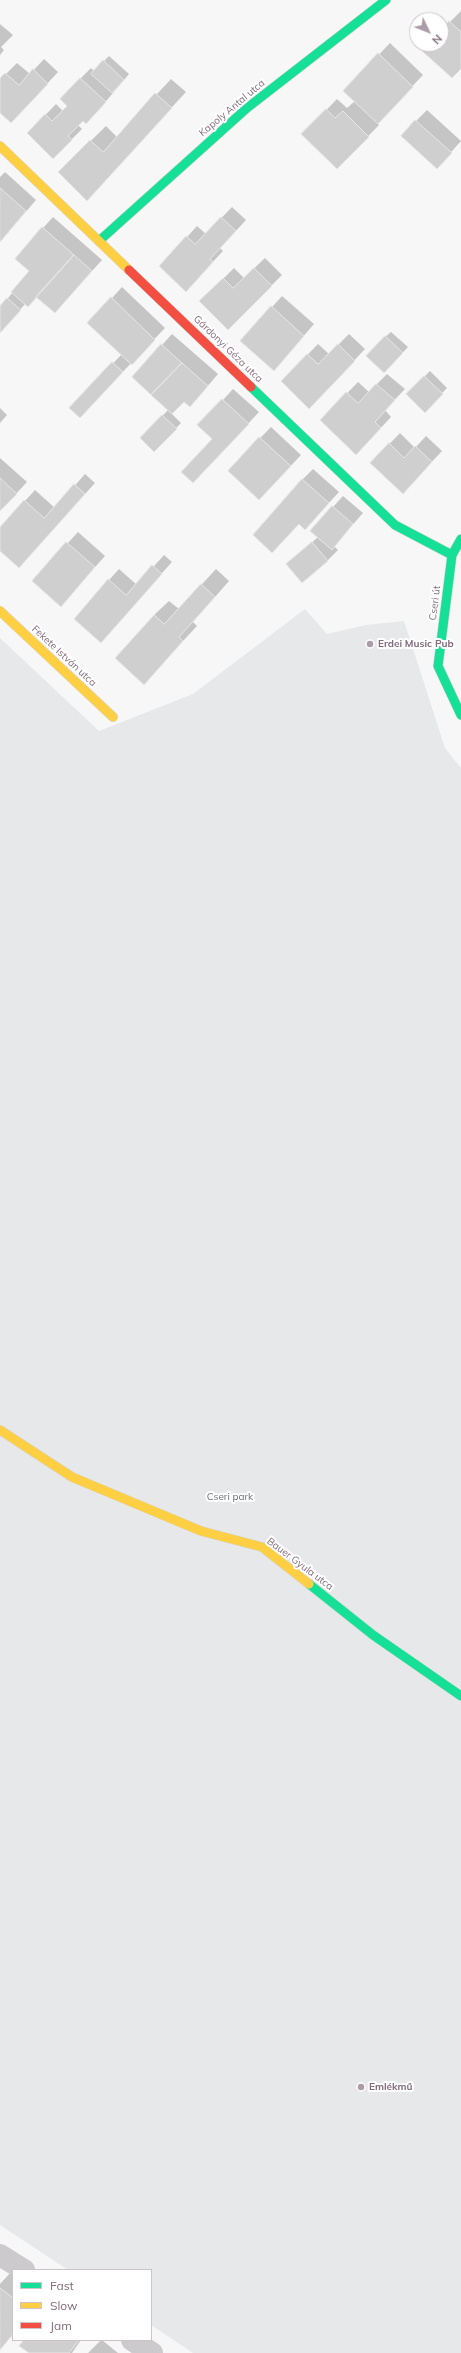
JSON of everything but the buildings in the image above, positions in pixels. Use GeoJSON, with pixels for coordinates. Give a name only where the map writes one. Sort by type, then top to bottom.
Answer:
{"type":"FeatureCollection","features":[{"type":"Feature","properties":{"kind":"street","name":"Kapoly Antal utca"},"geometry":{"type":"LineString","coordinates":[[99,241],[247,108],[386,0]]}},
{"type":"Feature","properties":{"kind":"street","name":"Gárdonyi Géza utca"},"geometry":{"type":"LineString","coordinates":[[0,146],[395,525],[452,555]]}},
{"type":"Feature","properties":{"kind":"street","name":"Cseri út"},"geometry":{"type":"LineString","coordinates":[[461,539],[452,555],[438,666],[461,715]]}},
{"type":"Feature","properties":{"kind":"street","name":"Fekete István utca"},"geometry":{"type":"LineString","coordinates":[[0,611],[113,716]]}},
{"type":"Feature","properties":{"kind":"street","name":"Bauer Gyula utca"},"geometry":{"type":"LineString","coordinates":[[0,1430],[72,1477],[202,1531],[262,1547],[373,1635],[461,1696]]}},
{"type":"Feature","properties":{"kind":"street"},"geometry":{"type":"LineString","coordinates":[[0,2255],[22,2269]]}},
{"type":"Feature","properties":{"kind":"street"},"geometry":{"type":"LineString","coordinates":[[134,2341],[152,2353]]}},
{"type":"Feature","properties":{"kind":"green space","name":"Cseri park"},"geometry":{"type":"Polygon","coordinates":[[[305,609],[327,634],[366,625],[404,621],[445,748],[461,768],[461,2353],[193,2353],[152,2326],[152,2269],[66,2269],[0,2225],[0,638],[99,731],[193,694],[305,609]]]}},
{"type":"Feature","properties":{"kind":"traffic: fast"},"geometry":{"type":"LineString","coordinates":[[99,241],[247,108],[386,0]]}},
{"type":"Feature","properties":{"kind":"traffic: fast"},"geometry":{"type":"LineString","coordinates":[[251,387],[395,525],[452,555]]}},
{"type":"Feature","properties":{"kind":"traffic: fast"},"geometry":{"type":"LineString","coordinates":[[461,539],[452,555],[438,666],[461,715]]}},
{"type":"Feature","properties":{"kind":"traffic: fast"},"geometry":{"type":"LineString","coordinates":[[309,1584],[373,1635],[461,1696]]}},
{"type":"Feature","properties":{"kind":"traffic: slow"},"geometry":{"type":"LineString","coordinates":[[0,146],[129,270]]}},
{"type":"Feature","properties":{"kind":"traffic: slow"},"geometry":{"type":"LineString","coordinates":[[0,611],[113,717]]}},
{"type":"Feature","properties":{"kind":"traffic: slow"},"geometry":{"type":"LineString","coordinates":[[0,1430],[72,1477],[201,1531],[262,1547],[309,1584]]}},
{"type":"Feature","properties":{"kind":"traffic: jam"},"geometry":{"type":"LineString","coordinates":[[129,270],[251,387]]}},
{"type":"Feature","properties":{"kind":"place","name":"Erdei Music Pub"},"geometry":{"type":"Point","coordinates":[370,644]}},
{"type":"Feature","properties":{"kind":"place","name":"Emlékmű"},"geometry":{"type":"Point","coordinates":[361,2087]}}]}
